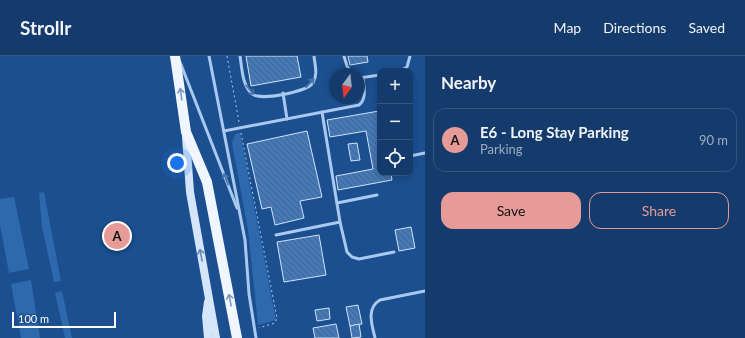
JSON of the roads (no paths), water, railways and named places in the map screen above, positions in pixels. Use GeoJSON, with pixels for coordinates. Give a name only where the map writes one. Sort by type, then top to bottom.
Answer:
{"type":"FeatureCollection","features":[{"type":"Feature","properties":{"kind":"main road"},"geometry":{"type":"LineString","coordinates":[[177,56],[186,132],[190,192],[216,338]]}},
{"type":"Feature","properties":{"kind":"main road"},"geometry":{"type":"LineString","coordinates":[[186,132],[207,182],[237,338]]}},
{"type":"Feature","properties":{"kind":"main road"},"geometry":{"type":"LineString","coordinates":[[208,338],[206,316],[209,293]]}},
{"type":"Feature","properties":{"kind":"lane"},"geometry":{"type":"LineString","coordinates":[[177,56],[240,215]]}},
{"type":"Feature","properties":{"kind":"lane"},"geometry":{"type":"LineString","coordinates":[[209,56],[240,215],[249,294],[256,338]]}},
{"type":"Feature","properties":{"kind":"lane"},"geometry":{"type":"LineString","coordinates":[[240,56],[246,85],[251,94],[262,97],[302,90],[312,84],[317,71],[314,56]]}},
{"type":"Feature","properties":{"kind":"lane"},"geometry":{"type":"LineString","coordinates":[[344,56],[348,68]]}},
{"type":"Feature","properties":{"kind":"lane"},"geometry":{"type":"LineString","coordinates":[[405,68],[407,67],[410,56]]}},
{"type":"Feature","properties":{"kind":"lane"},"geometry":{"type":"LineString","coordinates":[[365,78],[377,76]]}},
{"type":"Feature","properties":{"kind":"lane"},"geometry":{"type":"LineString","coordinates":[[283,93],[287,119]]}},
{"type":"Feature","properties":{"kind":"lane"},"geometry":{"type":"LineString","coordinates":[[224,131],[360,104]]}},
{"type":"Feature","properties":{"kind":"lane"},"geometry":{"type":"LineString","coordinates":[[322,112],[340,222],[347,252],[352,257],[360,259],[394,252]]}},
{"type":"Feature","properties":{"kind":"lane"},"geometry":{"type":"LineString","coordinates":[[413,155],[425,153]]}},
{"type":"Feature","properties":{"kind":"lane"},"geometry":{"type":"LineString","coordinates":[[337,203],[377,195]]}},
{"type":"Feature","properties":{"kind":"lane"},"geometry":{"type":"LineString","coordinates":[[276,234],[340,222]]}},
{"type":"Feature","properties":{"kind":"lane"},"geometry":{"type":"LineString","coordinates":[[375,338],[371,318],[371,309],[374,303],[380,300],[425,291]]}},
{"type":"Feature","properties":{"kind":"place","name":"E6 - Long Stay Parking"},"geometry":{"type":"Point","coordinates":[117,236]}}]}
